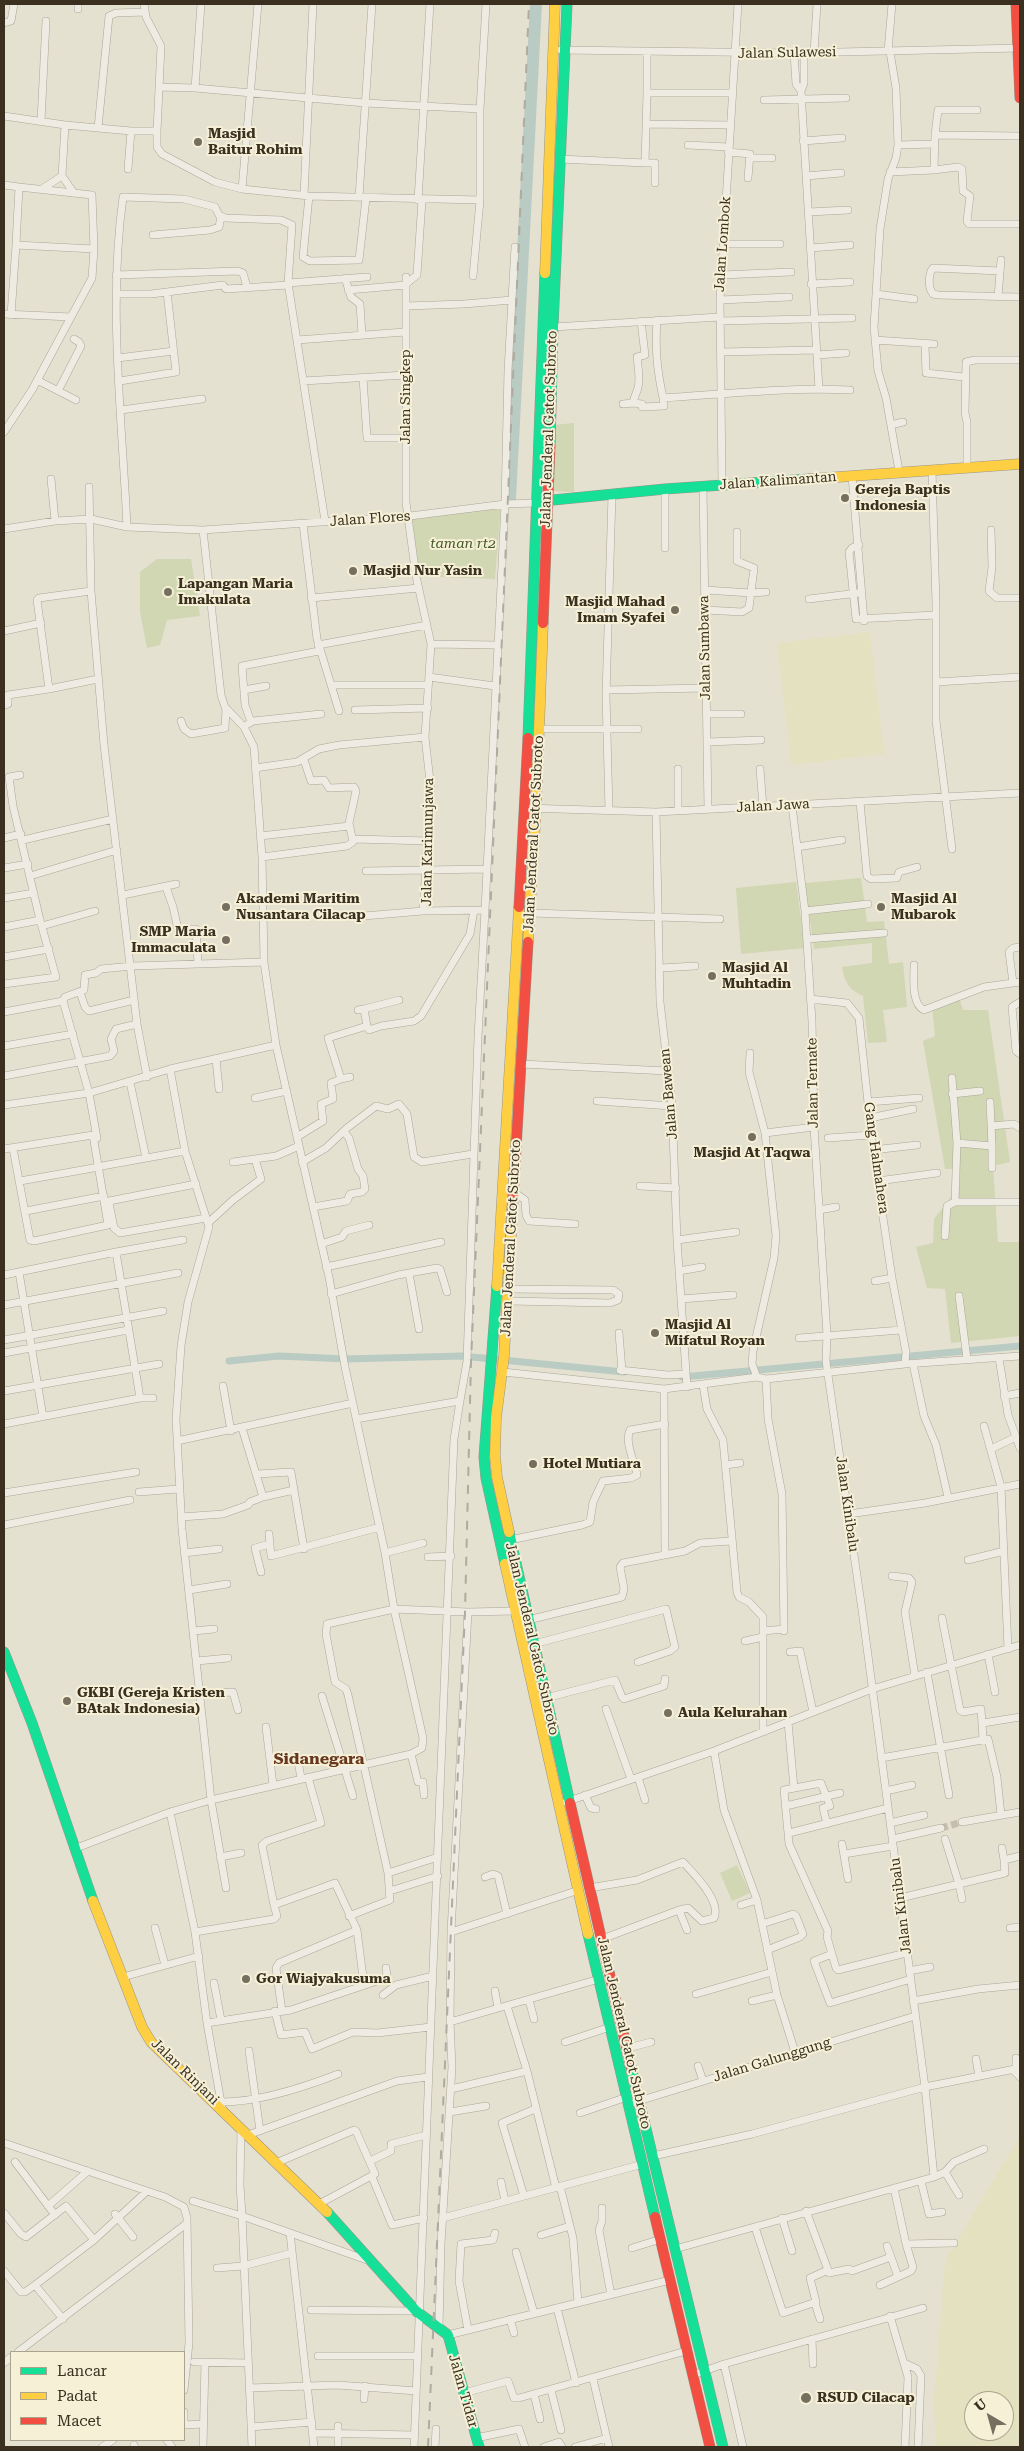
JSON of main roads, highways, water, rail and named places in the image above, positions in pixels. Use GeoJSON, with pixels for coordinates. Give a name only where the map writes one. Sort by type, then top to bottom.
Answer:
{"type":"FeatureCollection","features":[{"type":"Feature","properties":{"kind":"main road","name":"Jalan Jenderal Gatot Subroto"},"geometry":{"type":"LineString","coordinates":[[555,4],[515,1086],[499,1356],[503,1370],[496,1418],[495,1456],[497,1477],[510,1540],[570,1801],[599,1979],[710,2447]]}},
{"type":"Feature","properties":{"kind":"main road","name":"Jalan Jenderal Gatot Subroto"},"geometry":{"type":"LineString","coordinates":[[567,4],[553,327],[549,499],[546,529],[536,809],[521,1064],[515,1086],[514,1192],[508,1301],[499,1356],[492,1368],[486,1417],[484,1456],[486,1478],[558,1804],[584,1889],[602,1939],[674,2249],[723,2447]]}},
{"type":"Feature","properties":{"kind":"main road"},"geometry":{"type":"LineString","coordinates":[[1016,4],[1020,98]]}},
{"type":"Feature","properties":{"kind":"main road","name":"Jalan Kalimantan"},"geometry":{"type":"LineString","coordinates":[[536,502],[549,499],[703,486],[967,466],[1020,464]]}},
{"type":"Feature","properties":{"kind":"main road","name":"Jalan Rinjani"},"geometry":{"type":"LineString","coordinates":[[4,1652],[32,1723],[74,1849],[142,2027],[151,2042],[222,2105],[276,2163],[319,2204],[417,2312],[448,2335]]}},
{"type":"Feature","properties":{"kind":"main road","name":"Jalan Tidar"},"geometry":{"type":"LineString","coordinates":[[448,2335],[478,2443]]}},
{"type":"Feature","properties":{"kind":"waterway"},"geometry":{"type":"LineString","coordinates":[[510,498],[536,4]]}},
{"type":"Feature","properties":{"kind":"waterway"},"geometry":{"type":"LineString","coordinates":[[682,1377],[1020,1346]]}},
{"type":"Feature","properties":{"kind":"waterway"},"geometry":{"type":"LineString","coordinates":[[229,1361],[279,1356],[346,1359],[462,1356],[624,1372]]}},
{"type":"Feature","properties":{"kind":"tunnel"},"geometry":{"type":"LineString","coordinates":[[941,1828],[962,1822]]}},
{"type":"Feature","properties":{"kind":"railway"},"geometry":{"type":"LineString","coordinates":[[428,2447],[465,1612],[471,1362],[529,4]]}},
{"type":"Feature","properties":{"kind":"place","name":"Masjid Baitur Rohim"},"geometry":{"type":"Point","coordinates":[198,142]}},
{"type":"Feature","properties":{"kind":"place","name":"Gereja Baptis Indonesia"},"geometry":{"type":"Point","coordinates":[845,498]}},
{"type":"Feature","properties":{"kind":"place","name":"Masjid Nur Yasin"},"geometry":{"type":"Point","coordinates":[353,571]}},
{"type":"Feature","properties":{"kind":"place","name":"Lapangan Maria Imakulata"},"geometry":{"type":"Point","coordinates":[168,592]}},
{"type":"Feature","properties":{"kind":"place","name":"Masjid Mahad Imam Syafei"},"geometry":{"type":"Point","coordinates":[675,610]}},
{"type":"Feature","properties":{"kind":"place","name":"Akademi Maritim Nusantara Cilacap"},"geometry":{"type":"Point","coordinates":[226,907]}},
{"type":"Feature","properties":{"kind":"place","name":"Masjid Al Mubarok"},"geometry":{"type":"Point","coordinates":[881,907]}},
{"type":"Feature","properties":{"kind":"place","name":"SMP Maria Immaculata"},"geometry":{"type":"Point","coordinates":[226,940]}},
{"type":"Feature","properties":{"kind":"place","name":"Masjid Al Muhtadin"},"geometry":{"type":"Point","coordinates":[712,976]}},
{"type":"Feature","properties":{"kind":"place","name":"Masjid At Taqwa"},"geometry":{"type":"Point","coordinates":[752,1137]}},
{"type":"Feature","properties":{"kind":"place","name":"Masjid Al Mifatul Royan"},"geometry":{"type":"Point","coordinates":[655,1333]}},
{"type":"Feature","properties":{"kind":"place","name":"Hotel Mutiara"},"geometry":{"type":"Point","coordinates":[533,1464]}},
{"type":"Feature","properties":{"kind":"place","name":"GKBI (Gereja Kristen BAtak Indonesia)"},"geometry":{"type":"Point","coordinates":[67,1701]}},
{"type":"Feature","properties":{"kind":"place","name":"Aula Kelurahan"},"geometry":{"type":"Point","coordinates":[668,1713]}},
{"type":"Feature","properties":{"kind":"place","name":"Gor Wiajyakusuma"},"geometry":{"type":"Point","coordinates":[246,1979]}},
{"type":"Feature","properties":{"kind":"place","name":"RSUD Cilacap"},"geometry":{"type":"Point","coordinates":[806,2398]}},
{"type":"Feature","properties":{"kind":"district","name":"Sidanegara"},"geometry":{"type":"Point","coordinates":[319,1759]}},
{"type":"Feature","properties":{"kind":"park label","name":"taman rt2"},"geometry":{"type":"Point","coordinates":[463,544]}}]}
